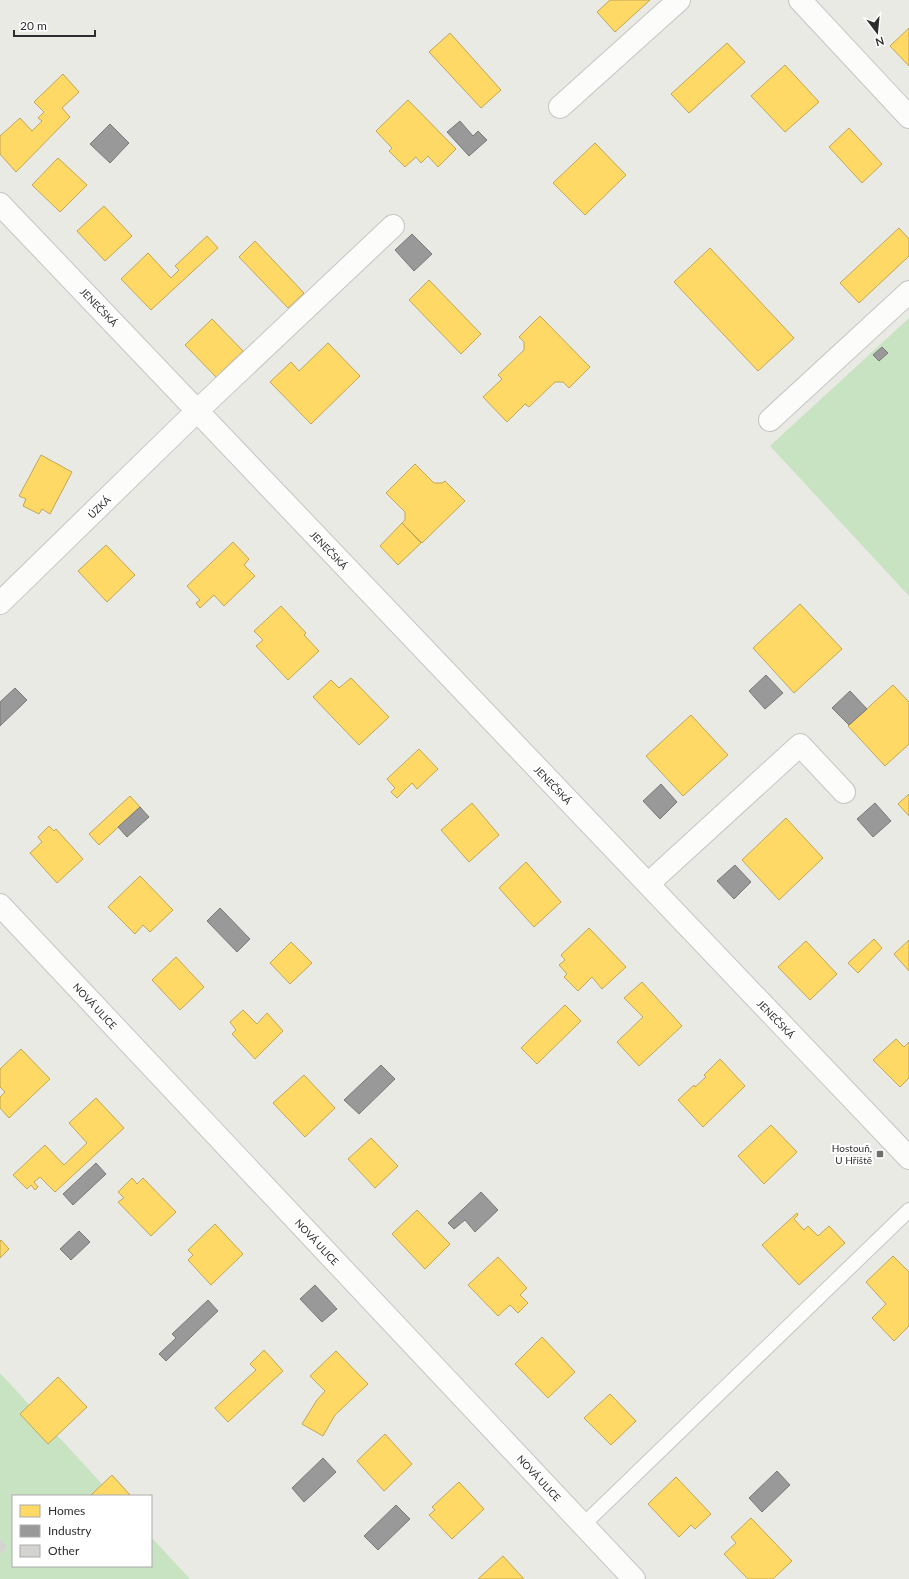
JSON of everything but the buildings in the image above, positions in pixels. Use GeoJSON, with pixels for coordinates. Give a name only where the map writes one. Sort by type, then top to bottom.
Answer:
{"type":"FeatureCollection","features":[{"type":"Feature","properties":{"kind":"street"},"geometry":{"type":"LineString","coordinates":[[560,107],[679,0]]}},
{"type":"Feature","properties":{"kind":"street"},"geometry":{"type":"LineString","coordinates":[[800,0],[909,117]]}},
{"type":"Feature","properties":{"kind":"street","name":"JENEČSKÁ"},"geometry":{"type":"LineString","coordinates":[[0,204],[909,1158]]}},
{"type":"Feature","properties":{"kind":"street"},"geometry":{"type":"LineString","coordinates":[[197,411],[392,226]]}},
{"type":"Feature","properties":{"kind":"street"},"geometry":{"type":"LineString","coordinates":[[770,420],[909,292]]}},
{"type":"Feature","properties":{"kind":"street","name":"ÚZKÁ"},"geometry":{"type":"LineString","coordinates":[[0,603],[197,411]]}},
{"type":"Feature","properties":{"kind":"street"},"geometry":{"type":"LineString","coordinates":[[648,884],[800,745],[844,792]]}},
{"type":"Feature","properties":{"kind":"street","name":"NOVÁ ULICE"},"geometry":{"type":"LineString","coordinates":[[0,905],[634,1579]]}},
{"type":"Feature","properties":{"kind":"lane"},"geometry":{"type":"LineString","coordinates":[[583,1525],[909,1210]]}},
{"type":"Feature","properties":{"kind":"green space"},"geometry":{"type":"Polygon","coordinates":[[[909,318],[909,596],[770,446],[909,318]]]}},
{"type":"Feature","properties":{"kind":"green space"},"geometry":{"type":"Polygon","coordinates":[[[0,1373],[112,1495],[12,1495],[12,1567],[152,1567],[152,1538],[190,1579],[0,1579],[0,1373]]]}},
{"type":"Feature","properties":{"kind":"place","name":"Hostouň, U Hřiště"},"geometry":{"type":"Point","coordinates":[880,1154]}}]}
